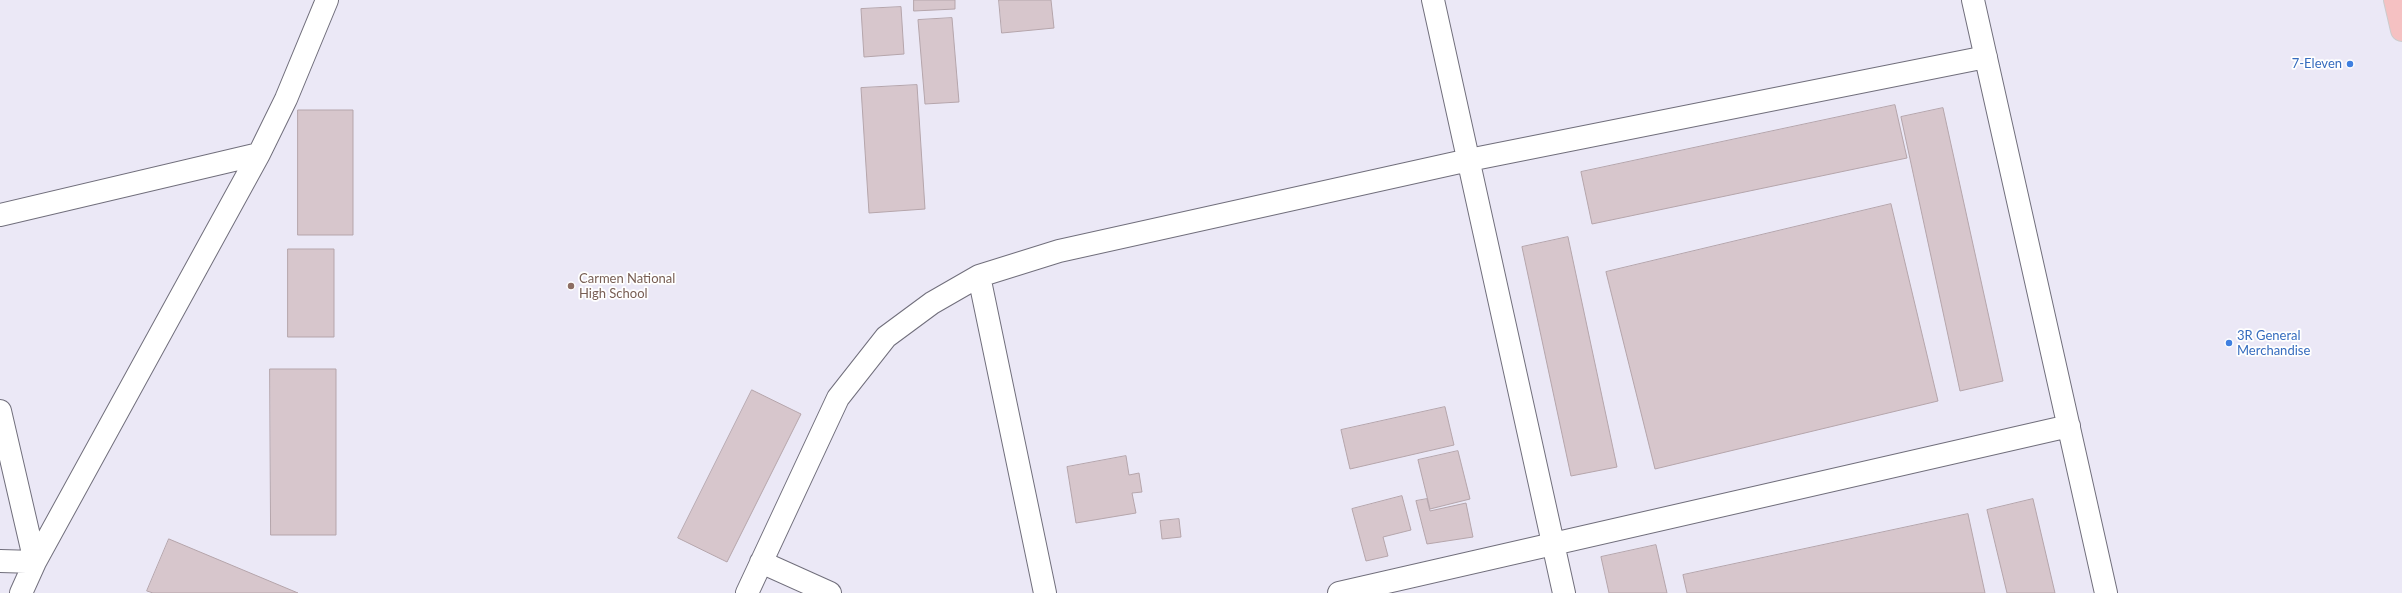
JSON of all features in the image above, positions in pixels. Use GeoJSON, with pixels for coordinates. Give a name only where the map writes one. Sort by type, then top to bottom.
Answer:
{"type":"FeatureCollection","features":[{"type":"Feature","properties":{"kind":"highway"},"geometry":{"type":"LineString","coordinates":[[2395,0],[2402,30]]}},
{"type":"Feature","properties":{"kind":"street"},"geometry":{"type":"LineString","coordinates":[[22,593],[35,562],[259,154],[286,99],[327,0]]}},
{"type":"Feature","properties":{"kind":"street"},"geometry":{"type":"LineString","coordinates":[[1433,0],[1564,593]]}},
{"type":"Feature","properties":{"kind":"street"},"geometry":{"type":"LineString","coordinates":[[1973,0],[2106,593]]}},
{"type":"Feature","properties":{"kind":"street"},"geometry":{"type":"LineString","coordinates":[[747,593],[838,398],[886,337],[932,303],[979,276],[1059,251],[1469,160],[1986,57]]}},
{"type":"Feature","properties":{"kind":"street"},"geometry":{"type":"LineString","coordinates":[[0,215],[259,154]]}},
{"type":"Feature","properties":{"kind":"street"},"geometry":{"type":"LineString","coordinates":[[979,276],[1045,593]]}},
{"type":"Feature","properties":{"kind":"street"},"geometry":{"type":"LineString","coordinates":[[0,411],[35,562]]}},
{"type":"Feature","properties":{"kind":"street"},"geometry":{"type":"LineString","coordinates":[[1339,593],[2069,426]]}},
{"type":"Feature","properties":{"kind":"street"},"geometry":{"type":"LineString","coordinates":[[0,561],[35,562]]}},
{"type":"Feature","properties":{"kind":"street"},"geometry":{"type":"LineString","coordinates":[[761,562],[830,593]]}},
{"type":"Feature","properties":{"kind":"building"},"geometry":{"type":"Polygon","coordinates":[[[914,0],[955,0],[955,9],[914,11],[914,0]]]}},
{"type":"Feature","properties":{"kind":"building"},"geometry":{"type":"Polygon","coordinates":[[[999,0],[1051,0],[1054,28],[1002,33],[999,0]]]}},
{"type":"Feature","properties":{"kind":"building"},"geometry":{"type":"Polygon","coordinates":[[[901,7],[904,54],[864,57],[861,9],[901,7]]]}},
{"type":"Feature","properties":{"kind":"building"},"geometry":{"type":"Polygon","coordinates":[[[952,18],[959,102],[925,104],[918,20],[952,18]]]}},
{"type":"Feature","properties":{"kind":"building"},"geometry":{"type":"Polygon","coordinates":[[[917,85],[925,209],[869,213],[861,88],[917,85]]]}},
{"type":"Feature","properties":{"kind":"building"},"geometry":{"type":"Polygon","coordinates":[[[1895,105],[1907,158],[1592,224],[1581,172],[1895,105]]]}},
{"type":"Feature","properties":{"kind":"building"},"geometry":{"type":"Polygon","coordinates":[[[1943,108],[2003,381],[1960,391],[1901,117],[1943,108]]]}},
{"type":"Feature","properties":{"kind":"building"},"geometry":{"type":"Polygon","coordinates":[[[298,110],[353,110],[353,235],[298,235],[298,110]]]}},
{"type":"Feature","properties":{"kind":"building"},"geometry":{"type":"Polygon","coordinates":[[[1891,204],[1938,401],[1655,469],[1606,272],[1891,204]]]}},
{"type":"Feature","properties":{"kind":"building"},"geometry":{"type":"Polygon","coordinates":[[[1568,237],[1617,467],[1571,476],[1522,247],[1568,237]]]}},
{"type":"Feature","properties":{"kind":"building"},"geometry":{"type":"Polygon","coordinates":[[[288,249],[334,249],[334,337],[288,337],[288,249]]]}},
{"type":"Feature","properties":{"kind":"building"},"geometry":{"type":"Polygon","coordinates":[[[270,369],[336,369],[336,535],[271,535],[270,369]]]}},
{"type":"Feature","properties":{"kind":"building"},"geometry":{"type":"Polygon","coordinates":[[[752,390],[801,414],[727,562],[678,538],[752,390]]]}},
{"type":"Feature","properties":{"kind":"building"},"geometry":{"type":"Polygon","coordinates":[[[1445,407],[1454,445],[1350,469],[1341,430],[1445,407]]]}},
{"type":"Feature","properties":{"kind":"building"},"geometry":{"type":"Polygon","coordinates":[[[1458,451],[1470,499],[1430,509],[1418,460],[1458,451]]]}},
{"type":"Feature","properties":{"kind":"building"},"geometry":{"type":"Polygon","coordinates":[[[1126,456],[1129,475],[1139,473],[1142,492],[1132,493],[1136,513],[1076,523],[1067,467],[1126,456]]]}},
{"type":"Feature","properties":{"kind":"building"},"geometry":{"type":"Polygon","coordinates":[[[1402,496],[1411,530],[1383,537],[1388,556],[1366,561],[1352,509],[1402,496]]]}},
{"type":"Feature","properties":{"kind":"building"},"geometry":{"type":"Polygon","coordinates":[[[1427,499],[1430,511],[1466,503],[1473,537],[1427,544],[1416,501],[1427,499]]]}},
{"type":"Feature","properties":{"kind":"building"},"geometry":{"type":"Polygon","coordinates":[[[2033,499],[2055,593],[2007,593],[1987,510],[2033,499]]]}},
{"type":"Feature","properties":{"kind":"building"},"geometry":{"type":"Polygon","coordinates":[[[1968,514],[1985,593],[1687,593],[1683,575],[1968,514]]]}},
{"type":"Feature","properties":{"kind":"building"},"geometry":{"type":"Polygon","coordinates":[[[1179,519],[1181,537],[1162,539],[1160,521],[1179,519]]]}},
{"type":"Feature","properties":{"kind":"building"},"geometry":{"type":"Polygon","coordinates":[[[169,539],[298,593],[153,593],[147,591],[169,539]]]}},
{"type":"Feature","properties":{"kind":"building"},"geometry":{"type":"Polygon","coordinates":[[[1656,545],[1667,593],[1609,593],[1601,557],[1656,545]]]}},
{"type":"Feature","properties":{"kind":"place","name":"7-Eleven"},"geometry":{"type":"Point","coordinates":[2350,64]}},
{"type":"Feature","properties":{"kind":"place","name":"Carmen National High School"},"geometry":{"type":"Point","coordinates":[571,286]}},
{"type":"Feature","properties":{"kind":"place","name":"3R General Merchandise"},"geometry":{"type":"Point","coordinates":[2229,343]}}]}
